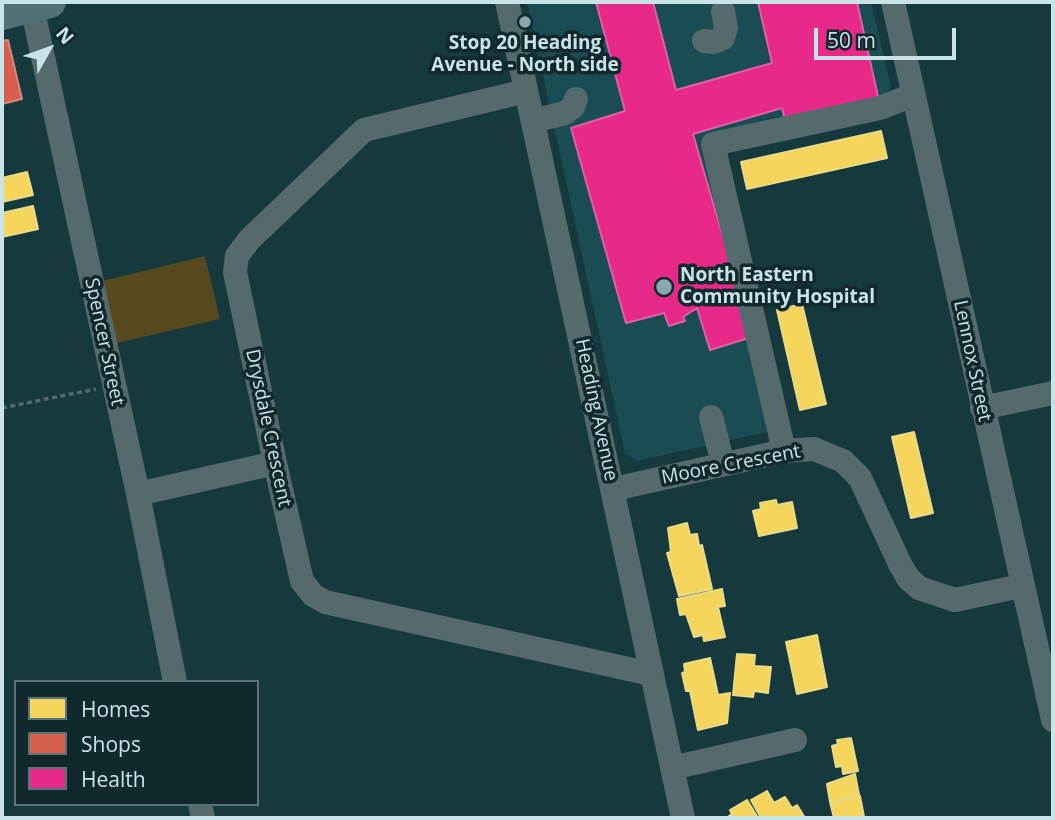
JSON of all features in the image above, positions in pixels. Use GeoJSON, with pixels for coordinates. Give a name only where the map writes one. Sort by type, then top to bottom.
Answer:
{"type":"FeatureCollection","features":[{"type":"Feature","properties":{"kind":"street","name":"Heading Avenue"},"geometry":{"type":"LineString","coordinates":[[507,2],[683,818]]}},
{"type":"Feature","properties":{"kind":"street","name":"Lennox Street"},"geometry":{"type":"LineString","coordinates":[[893,2],[1053,720]]}},
{"type":"Feature","properties":{"kind":"street","name":"Spencer Street"},"geometry":{"type":"LineString","coordinates":[[29,6],[138,494],[175,680]]}},
{"type":"Feature","properties":{"kind":"street"},"geometry":{"type":"LineString","coordinates":[[704,41],[723,38],[726,27],[723,12]]}},
{"type":"Feature","properties":{"kind":"street","name":"Drysdale Crescent"},"geometry":{"type":"LineString","coordinates":[[526,91],[364,130],[258,230],[237,256],[235,272],[275,463],[302,581],[313,595],[325,602],[651,674]]}},
{"type":"Feature","properties":{"kind":"street"},"geometry":{"type":"LineString","coordinates":[[785,451],[713,144],[880,108],[914,95]]}},
{"type":"Feature","properties":{"kind":"street"},"geometry":{"type":"LineString","coordinates":[[533,121],[565,113],[573,107],[576,99]]}},
{"type":"Feature","properties":{"kind":"street"},"geometry":{"type":"LineString","coordinates":[[982,408],[1053,393]]}},
{"type":"Feature","properties":{"kind":"street"},"geometry":{"type":"LineString","coordinates":[[711,417],[723,464]]}},
{"type":"Feature","properties":{"kind":"street","name":"Moore Crescent"},"geometry":{"type":"LineString","coordinates":[[614,489],[785,451],[814,449],[843,461],[860,478],[900,564],[908,578],[919,588],[955,600],[1021,586]]}},
{"type":"Feature","properties":{"kind":"street"},"geometry":{"type":"LineString","coordinates":[[138,494],[275,463]]}},
{"type":"Feature","properties":{"kind":"street"},"geometry":{"type":"LineString","coordinates":[[672,768],[795,740]]}},
{"type":"Feature","properties":{"kind":"path"},"geometry":{"type":"LineString","coordinates":[[2,408],[114,385]]}},
{"type":"Feature","properties":{"kind":"shaded area","name":"North Eastern Community Hospital"},"geometry":{"type":"Polygon","coordinates":[[[527,2],[871,2],[891,87],[880,103],[704,143],[772,431],[637,461],[625,453],[527,2]]]}},
{"type":"Feature","properties":{"kind":"shaded area"},"geometry":{"type":"Polygon","coordinates":[[[205,256],[220,319],[117,343],[102,281],[205,256]]]}},
{"type":"Feature","properties":{"kind":"building: Homes"},"geometry":{"type":"Polygon","coordinates":[[[881,131],[887,158],[747,189],[741,162],[881,131]]]}},
{"type":"Feature","properties":{"kind":"building: Homes"},"geometry":{"type":"Polygon","coordinates":[[[27,172],[33,195],[2,202],[2,178],[27,172]]]}},
{"type":"Feature","properties":{"kind":"building: Homes"},"geometry":{"type":"Polygon","coordinates":[[[33,206],[38,229],[2,237],[2,213],[33,206]]]}},
{"type":"Feature","properties":{"kind":"building: Homes"},"geometry":{"type":"Polygon","coordinates":[[[802,304],[826,404],[800,410],[777,310],[802,304]]]}},
{"type":"Feature","properties":{"kind":"building: Homes"},"geometry":{"type":"Polygon","coordinates":[[[914,432],[933,513],[911,518],[892,437],[914,432]]]}},
{"type":"Feature","properties":{"kind":"building: Homes"},"geometry":{"type":"Polygon","coordinates":[[[776,500],[777,505],[792,502],[797,528],[759,536],[753,511],[761,509],[760,503],[776,500]]]}},
{"type":"Feature","properties":{"kind":"building: Homes"},"geometry":{"type":"Polygon","coordinates":[[[687,523],[690,535],[697,534],[699,546],[702,545],[712,589],[679,596],[667,553],[671,552],[668,528],[687,523]]]}},
{"type":"Feature","properties":{"kind":"building: Homes"},"geometry":{"type":"Polygon","coordinates":[[[722,589],[725,606],[718,607],[725,637],[704,641],[703,635],[694,637],[686,614],[680,615],[677,599],[722,589]]]}},
{"type":"Feature","properties":{"kind":"building: Homes"},"geometry":{"type":"Polygon","coordinates":[[[817,635],[827,687],[797,694],[786,642],[817,635]]]}},
{"type":"Feature","properties":{"kind":"building: Homes"},"geometry":{"type":"Polygon","coordinates":[[[737,654],[755,655],[754,666],[771,667],[768,693],[754,691],[753,697],[733,695],[737,654]]]}},
{"type":"Feature","properties":{"kind":"building: Homes"},"geometry":{"type":"Polygon","coordinates":[[[710,658],[718,695],[730,693],[727,723],[698,730],[690,691],[686,691],[682,673],[685,672],[684,664],[710,658]]]}},
{"type":"Feature","properties":{"kind":"building: Homes"},"geometry":{"type":"Polygon","coordinates":[[[851,738],[858,771],[843,774],[842,766],[836,767],[832,746],[838,744],[837,740],[851,738]]]}},
{"type":"Feature","properties":{"kind":"building: Homes"},"geometry":{"type":"Polygon","coordinates":[[[855,774],[859,795],[830,802],[827,784],[855,774]]]}},
{"type":"Feature","properties":{"kind":"building: Homes"},"geometry":{"type":"Polygon","coordinates":[[[767,791],[774,803],[785,797],[792,808],[797,805],[805,818],[761,818],[751,800],[767,791]]]}},
{"type":"Feature","properties":{"kind":"building: Homes"},"geometry":{"type":"Polygon","coordinates":[[[860,796],[864,817],[834,818],[830,802],[860,796]]]}},
{"type":"Feature","properties":{"kind":"building: Homes"},"geometry":{"type":"Polygon","coordinates":[[[747,800],[758,818],[726,818],[732,814],[730,810],[747,800]]]}},
{"type":"Feature","properties":{"kind":"building: Shops"},"geometry":{"type":"Polygon","coordinates":[[[8,40],[22,99],[2,104],[2,41],[8,40]]]}},
{"type":"Feature","properties":{"kind":"building: Health"},"geometry":{"type":"Polygon","coordinates":[[[596,2],[653,2],[676,90],[772,63],[758,2],[857,2],[879,101],[785,120],[782,108],[693,134],[752,337],[710,350],[697,308],[683,317],[685,321],[669,326],[664,313],[626,323],[571,128],[625,111],[596,2]]]}},
{"type":"Feature","properties":{"kind":"place","name":"Stop 20 Heading Avenue - North side"},"geometry":{"type":"Point","coordinates":[525,22]}},
{"type":"Feature","properties":{"kind":"place","name":"North Eastern Community Hospital"},"geometry":{"type":"Point","coordinates":[664,287]}}]}
